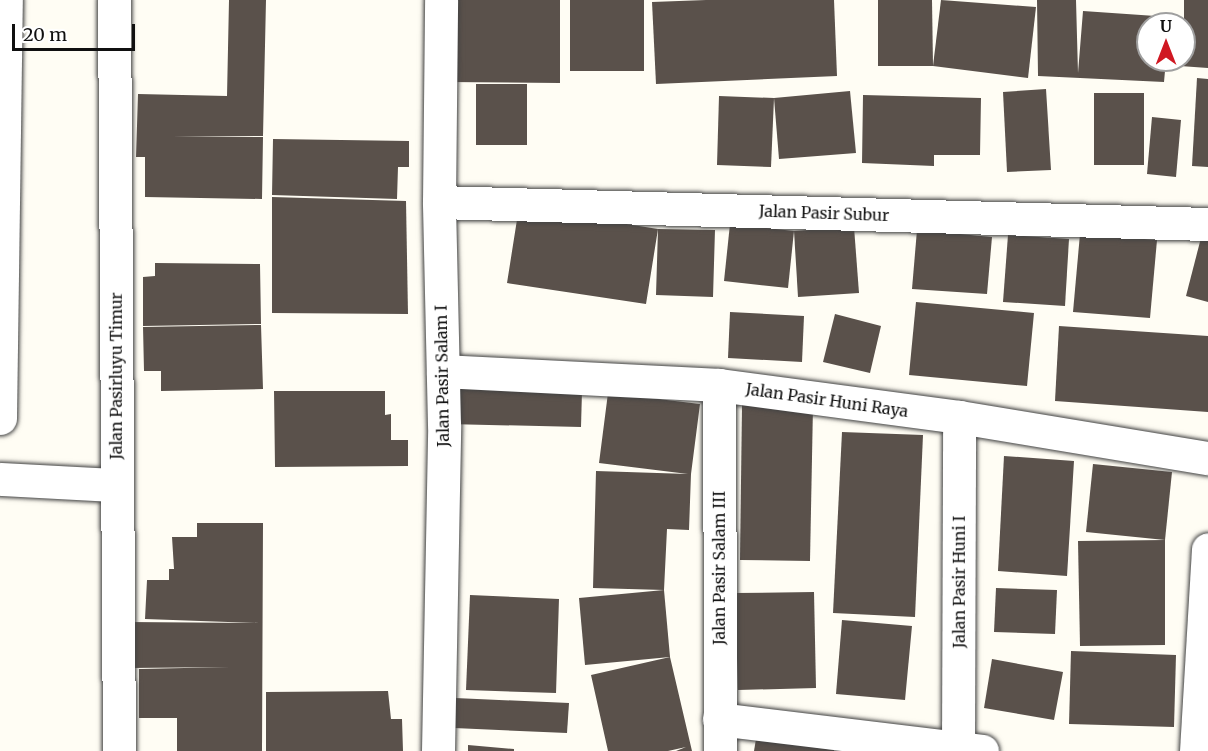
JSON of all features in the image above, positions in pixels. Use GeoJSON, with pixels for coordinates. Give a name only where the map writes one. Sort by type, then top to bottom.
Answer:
{"type":"FeatureCollection","features":[{"type":"Feature","properties":{"kind":"street"},"geometry":{"type":"LineString","coordinates":[[0,418],[6,0]]}},
{"type":"Feature","properties":{"kind":"street","name":"Jalan Pasirluyu Timur"},"geometry":{"type":"LineString","coordinates":[[114,0],[101,484],[119,751]]}},
{"type":"Feature","properties":{"kind":"street","name":"Jalan Pasir Salam I"},"geometry":{"type":"LineString","coordinates":[[438,751],[443,371],[439,202],[441,0]]}},
{"type":"Feature","properties":{"kind":"street","name":"Jalan Pasir Subur"},"geometry":{"type":"LineString","coordinates":[[439,202],[1208,224]]}},
{"type":"Feature","properties":{"kind":"street","name":"Jalan Pasir Huni Raya"},"geometry":{"type":"LineString","coordinates":[[443,371],[719,385],[959,417],[1208,458]]}},
{"type":"Feature","properties":{"kind":"street","name":"Jalan Pasir Salam III"},"geometry":{"type":"LineString","coordinates":[[719,385],[718,719],[720,751]]}},
{"type":"Feature","properties":{"kind":"street","name":"Jalan Pasir Huni I"},"geometry":{"type":"LineString","coordinates":[[959,417],[970,749]]}},
{"type":"Feature","properties":{"kind":"street"},"geometry":{"type":"LineString","coordinates":[[12,479],[101,484]]}},
{"type":"Feature","properties":{"kind":"street"},"geometry":{"type":"LineString","coordinates":[[1196,751],[1208,549]]}},
{"type":"Feature","properties":{"kind":"street"},"geometry":{"type":"LineString","coordinates":[[718,719],[970,749]]}},
{"type":"Feature","properties":{"kind":"building"},"geometry":{"type":"Polygon","coordinates":[[[229,0],[266,0],[263,136],[172,136],[263,137],[262,199],[145,197],[145,157],[136,157],[138,94],[227,96],[229,0]]]}},
{"type":"Feature","properties":{"kind":"building"},"geometry":{"type":"Polygon","coordinates":[[[448,0],[560,0],[560,83],[447,82],[448,0]]]}},
{"type":"Feature","properties":{"kind":"building"},"geometry":{"type":"Polygon","coordinates":[[[570,0],[644,0],[644,71],[570,71],[570,0]]]}},
{"type":"Feature","properties":{"kind":"building"},"geometry":{"type":"Polygon","coordinates":[[[834,0],[837,76],[656,84],[652,2],[834,0]]]}},
{"type":"Feature","properties":{"kind":"building"},"geometry":{"type":"Polygon","coordinates":[[[878,0],[932,0],[933,66],[878,66],[878,0]]]}},
{"type":"Feature","properties":{"kind":"building"},"geometry":{"type":"Polygon","coordinates":[[[941,0],[1036,7],[1028,78],[933,66],[941,0]]]}},
{"type":"Feature","properties":{"kind":"building"},"geometry":{"type":"Polygon","coordinates":[[[1037,0],[1076,0],[1078,73],[1083,11],[1136,15],[1136,72],[1165,72],[1164,82],[1038,76],[1037,0]]]}},
{"type":"Feature","properties":{"kind":"building"},"geometry":{"type":"Polygon","coordinates":[[[1184,0],[1208,0],[1208,68],[1196,67],[1196,12],[1184,12],[1184,0]]]}},
{"type":"Feature","properties":{"kind":"building"},"geometry":{"type":"Polygon","coordinates":[[[1197,78],[1208,79],[1208,167],[1192,166],[1197,78]]]}},
{"type":"Feature","properties":{"kind":"building"},"geometry":{"type":"Polygon","coordinates":[[[476,84],[527,84],[527,145],[476,145],[476,84]]]}},
{"type":"Feature","properties":{"kind":"building"},"geometry":{"type":"Polygon","coordinates":[[[1046,89],[1051,170],[1007,172],[1003,92],[1046,89]]]}},
{"type":"Feature","properties":{"kind":"building"},"geometry":{"type":"Polygon","coordinates":[[[850,91],[856,153],[779,159],[774,98],[850,91]]]}},
{"type":"Feature","properties":{"kind":"building"},"geometry":{"type":"Polygon","coordinates":[[[1094,93],[1144,93],[1144,165],[1094,165],[1094,93]]]}},
{"type":"Feature","properties":{"kind":"building"},"geometry":{"type":"Polygon","coordinates":[[[863,95],[981,98],[980,155],[934,155],[934,166],[862,163],[863,95]]]}},
{"type":"Feature","properties":{"kind":"building"},"geometry":{"type":"Polygon","coordinates":[[[719,96],[774,98],[771,167],[717,165],[719,96]]]}},
{"type":"Feature","properties":{"kind":"building"},"geometry":{"type":"Polygon","coordinates":[[[1152,117],[1181,120],[1176,177],[1147,174],[1152,117]]]}},
{"type":"Feature","properties":{"kind":"building"},"geometry":{"type":"Polygon","coordinates":[[[273,139],[409,141],[409,167],[398,167],[397,199],[272,195],[273,139]]]}},
{"type":"Feature","properties":{"kind":"building"},"geometry":{"type":"Polygon","coordinates":[[[272,197],[406,201],[408,314],[272,313],[272,197]]]}},
{"type":"Feature","properties":{"kind":"building"},"geometry":{"type":"Polygon","coordinates":[[[519,207],[658,229],[646,304],[507,283],[519,207]]]}},
{"type":"Feature","properties":{"kind":"building"},"geometry":{"type":"Polygon","coordinates":[[[730,224],[794,231],[788,288],[724,281],[730,224]]]}},
{"type":"Feature","properties":{"kind":"building"},"geometry":{"type":"Polygon","coordinates":[[[854,227],[859,293],[798,297],[794,231],[854,227]]]}},
{"type":"Feature","properties":{"kind":"building"},"geometry":{"type":"Polygon","coordinates":[[[658,229],[715,230],[713,297],[656,295],[658,229]]]}},
{"type":"Feature","properties":{"kind":"building"},"geometry":{"type":"Polygon","coordinates":[[[917,230],[992,237],[987,294],[912,289],[917,230]]]}},
{"type":"Feature","properties":{"kind":"building"},"geometry":{"type":"Polygon","coordinates":[[[1203,230],[1208,231],[1208,302],[1186,296],[1203,230]]]}},
{"type":"Feature","properties":{"kind":"building"},"geometry":{"type":"Polygon","coordinates":[[[1080,234],[1157,240],[1150,318],[1073,312],[1080,234]]]}},
{"type":"Feature","properties":{"kind":"building"},"geometry":{"type":"Polygon","coordinates":[[[1008,235],[1069,239],[1065,306],[1003,302],[1008,235]]]}},
{"type":"Feature","properties":{"kind":"building"},"geometry":{"type":"Polygon","coordinates":[[[155,263],[260,264],[261,324],[143,326],[143,277],[155,276],[155,263]]]}},
{"type":"Feature","properties":{"kind":"building"},"geometry":{"type":"Polygon","coordinates":[[[916,302],[1034,313],[1027,386],[909,375],[916,302]]]}},
{"type":"Feature","properties":{"kind":"building"},"geometry":{"type":"Polygon","coordinates":[[[730,312],[804,316],[802,362],[728,358],[730,312]]]}},
{"type":"Feature","properties":{"kind":"building"},"geometry":{"type":"Polygon","coordinates":[[[835,314],[881,326],[870,373],[823,362],[835,314]]]}},
{"type":"Feature","properties":{"kind":"building"},"geometry":{"type":"Polygon","coordinates":[[[261,325],[263,389],[161,391],[161,371],[144,371],[143,327],[261,325]]]}},
{"type":"Feature","properties":{"kind":"building"},"geometry":{"type":"Polygon","coordinates":[[[1059,326],[1208,336],[1208,412],[1055,401],[1059,326]]]}},
{"type":"Feature","properties":{"kind":"building"},"geometry":{"type":"Polygon","coordinates":[[[448,388],[582,391],[581,427],[447,424],[448,388]]]}},
{"type":"Feature","properties":{"kind":"building"},"geometry":{"type":"Polygon","coordinates":[[[274,391],[385,391],[385,415],[391,414],[391,440],[408,440],[408,466],[275,467],[274,391]]]}},
{"type":"Feature","properties":{"kind":"building"},"geometry":{"type":"Polygon","coordinates":[[[608,393],[700,404],[691,474],[689,530],[667,529],[664,590],[593,588],[596,471],[688,474],[599,463],[608,393]]]}},
{"type":"Feature","properties":{"kind":"building"},"geometry":{"type":"Polygon","coordinates":[[[742,405],[813,406],[810,561],[740,560],[742,405]]]}},
{"type":"Feature","properties":{"kind":"building"},"geometry":{"type":"Polygon","coordinates":[[[842,432],[923,435],[915,617],[833,613],[842,432]]]}},
{"type":"Feature","properties":{"kind":"building"},"geometry":{"type":"Polygon","coordinates":[[[1004,456],[1074,461],[1067,576],[998,571],[1004,456]]]}},
{"type":"Feature","properties":{"kind":"building"},"geometry":{"type":"Polygon","coordinates":[[[1093,464],[1172,472],[1165,540],[1086,532],[1093,464]]]}},
{"type":"Feature","properties":{"kind":"building"},"geometry":{"type":"Polygon","coordinates":[[[197,523],[263,523],[262,751],[177,751],[177,718],[139,718],[139,669],[230,667],[130,668],[128,622],[259,623],[145,619],[147,580],[169,580],[169,569],[174,569],[172,537],[197,537],[197,523]]]}},
{"type":"Feature","properties":{"kind":"building"},"geometry":{"type":"Polygon","coordinates":[[[1165,540],[1165,645],[1080,646],[1078,541],[1165,540]]]}},
{"type":"Feature","properties":{"kind":"building"},"geometry":{"type":"Polygon","coordinates":[[[996,588],[1057,590],[1055,634],[994,632],[996,588]]]}},
{"type":"Feature","properties":{"kind":"building"},"geometry":{"type":"Polygon","coordinates":[[[664,590],[670,657],[585,665],[579,598],[664,590]]]}},
{"type":"Feature","properties":{"kind":"building"},"geometry":{"type":"Polygon","coordinates":[[[814,592],[816,688],[738,690],[735,593],[814,592]]]}},
{"type":"Feature","properties":{"kind":"building"},"geometry":{"type":"Polygon","coordinates":[[[470,595],[559,599],[556,693],[466,690],[470,595]]]}},
{"type":"Feature","properties":{"kind":"building"},"geometry":{"type":"Polygon","coordinates":[[[842,620],[912,626],[905,700],[836,694],[842,620]]]}},
{"type":"Feature","properties":{"kind":"building"},"geometry":{"type":"Polygon","coordinates":[[[1071,651],[1176,655],[1174,727],[1069,724],[1071,651]]]}},
{"type":"Feature","properties":{"kind":"building"},"geometry":{"type":"Polygon","coordinates":[[[670,657],[692,751],[676,751],[686,747],[668,751],[608,751],[591,675],[670,657]]]}},
{"type":"Feature","properties":{"kind":"building"},"geometry":{"type":"Polygon","coordinates":[[[992,659],[1063,672],[1054,720],[984,708],[992,659]]]}},
{"type":"Feature","properties":{"kind":"building"},"geometry":{"type":"Polygon","coordinates":[[[388,691],[391,719],[402,719],[403,751],[266,751],[266,692],[388,691]]]}},
{"type":"Feature","properties":{"kind":"building"},"geometry":{"type":"Polygon","coordinates":[[[455,698],[569,703],[567,733],[454,728],[455,698]]]}},
{"type":"Feature","properties":{"kind":"building"},"geometry":{"type":"Polygon","coordinates":[[[756,739],[834,750],[834,751],[754,751],[756,739]]]}},
{"type":"Feature","properties":{"kind":"building"},"geometry":{"type":"Polygon","coordinates":[[[468,745],[514,749],[514,751],[468,751],[468,745]]]}}]}
